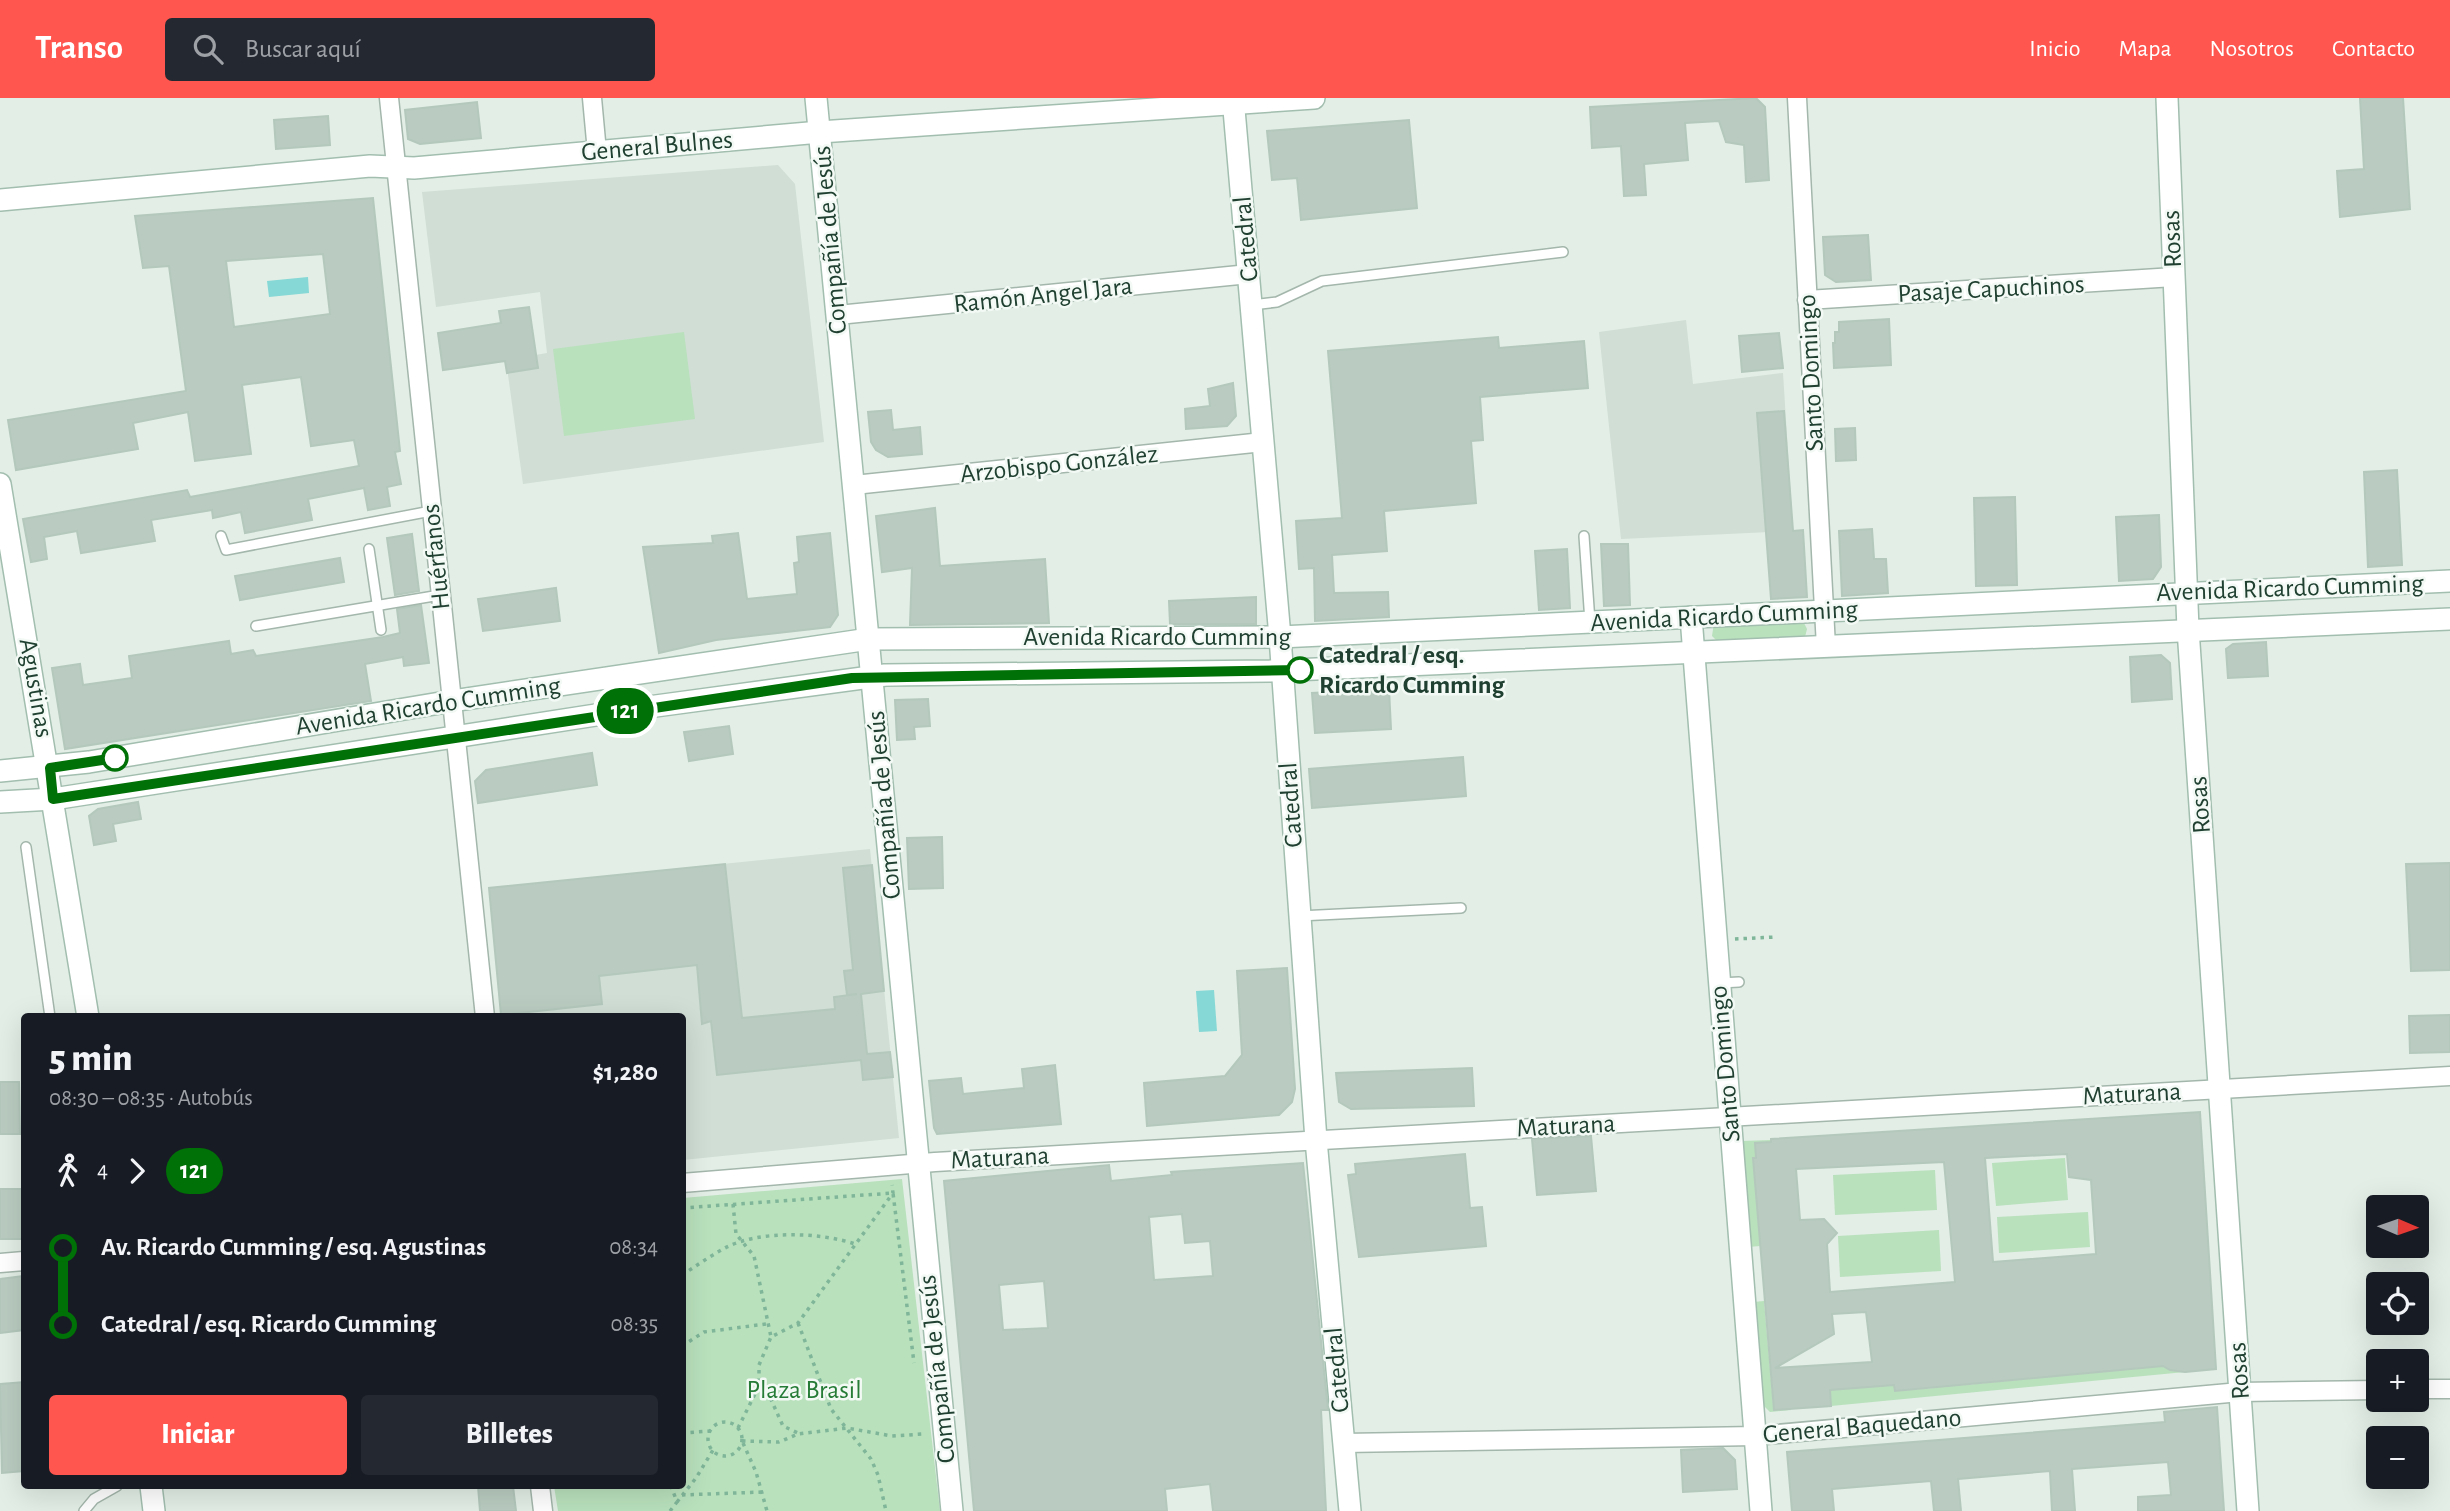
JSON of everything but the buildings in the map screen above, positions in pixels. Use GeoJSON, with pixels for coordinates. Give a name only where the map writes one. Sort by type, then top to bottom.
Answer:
{"type":"FeatureCollection","features":[{"type":"Feature","properties":{"kind":"main road","name":"Compañía de Jesús"},"geometry":{"type":"LineString","coordinates":[[816,98],[869,639],[916,1163],[952,1511]]}},
{"type":"Feature","properties":{"kind":"main road","name":"General Bulnes"},"geometry":{"type":"LineString","coordinates":[[0,200],[370,166],[397,167],[820,132],[1233,101],[1314,98]]}},
{"type":"Feature","properties":{"kind":"main road","name":"Rosas"},"geometry":{"type":"LineString","coordinates":[[2167,98],[2188,629],[2248,1511]]}},
{"type":"Feature","properties":{"kind":"main road","name":"Catedral"},"geometry":{"type":"LineString","coordinates":[[1233,101],[1280,637],[1316,1140],[1350,1511]]}},
{"type":"Feature","properties":{"kind":"main road","name":"Agustinas"},"geometry":{"type":"LineString","coordinates":[[0,484],[50,768],[87,1013]]}},
{"type":"Feature","properties":{"kind":"main road","name":"Avenida Ricardo Cumming"},"geometry":{"type":"LineString","coordinates":[[0,771],[50,768],[636,672],[869,639],[1280,637],[2187,592],[2450,582]]}},
{"type":"Feature","properties":{"kind":"main road","name":"Santo Domingo"},"geometry":{"type":"LineString","coordinates":[[1691,617],[1716,941],[1729,982],[1729,1117],[1761,1511]]}},
{"type":"Feature","properties":{"kind":"main road","name":"Avenida Ricardo Cumming"},"geometry":{"type":"LineString","coordinates":[[0,802],[53,799],[641,708],[872,677],[1282,671],[2450,619]]}},
{"type":"Feature","properties":{"kind":"main road"},"geometry":{"type":"LineString","coordinates":[[636,672],[641,708]]}},
{"type":"Feature","properties":{"kind":"main road"},"geometry":{"type":"LineString","coordinates":[[151,1489],[154,1511]]}},
{"type":"Feature","properties":{"kind":"street","name":"Huérfanos"},"geometry":{"type":"LineString","coordinates":[[389,98],[485,1013]]}},
{"type":"Feature","properties":{"kind":"street"},"geometry":{"type":"LineString","coordinates":[[592,98],[597,152]]}},
{"type":"Feature","properties":{"kind":"street","name":"Santo Domingo"},"geometry":{"type":"LineString","coordinates":[[1797,98],[1826,648]]}},
{"type":"Feature","properties":{"kind":"street","name":"Ramón Angel Jara"},"geometry":{"type":"LineString","coordinates":[[838,315],[1249,274]]}},
{"type":"Feature","properties":{"kind":"street","name":"Pasaje Capuchinos"},"geometry":{"type":"LineString","coordinates":[[1807,300],[2174,277]]}},
{"type":"Feature","properties":{"kind":"street","name":"Arzobispo González"},"geometry":{"type":"LineString","coordinates":[[854,485],[1263,442]]}},
{"type":"Feature","properties":{"kind":"street","name":"Maturana"},"geometry":{"type":"LineString","coordinates":[[686,1183],[916,1163],[2450,1076]]}},
{"type":"Feature","properties":{"kind":"street"},"geometry":{"type":"LineString","coordinates":[[0,1263],[21,1261]]}},
{"type":"Feature","properties":{"kind":"street"},"geometry":{"type":"LineString","coordinates":[[2429,1389],[2450,1389]]}},
{"type":"Feature","properties":{"kind":"street","name":"General Baquedano"},"geometry":{"type":"LineString","coordinates":[[1344,1443],[1755,1436],[2240,1392],[2366,1390]]}},
{"type":"Feature","properties":{"kind":"street"},"geometry":{"type":"LineString","coordinates":[[540,1489],[543,1511]]}},
{"type":"Feature","properties":{"kind":"lane"},"geometry":{"type":"LineString","coordinates":[[1252,305],[1277,302],[1322,281],[1563,252]]}},
{"type":"Feature","properties":{"kind":"lane"},"geometry":{"type":"LineString","coordinates":[[221,536],[226,550],[431,511]]}},
{"type":"Feature","properties":{"kind":"lane"},"geometry":{"type":"LineString","coordinates":[[1584,536],[1590,622]]}},
{"type":"Feature","properties":{"kind":"lane"},"geometry":{"type":"LineString","coordinates":[[369,549],[381,629]]}},
{"type":"Feature","properties":{"kind":"lane"},"geometry":{"type":"LineString","coordinates":[[256,626],[440,595]]}},
{"type":"Feature","properties":{"kind":"lane"},"geometry":{"type":"LineString","coordinates":[[26,847],[49,1013]]}},
{"type":"Feature","properties":{"kind":"lane"},"geometry":{"type":"LineString","coordinates":[[1299,916],[1461,908]]}},
{"type":"Feature","properties":{"kind":"lane"},"geometry":{"type":"LineString","coordinates":[[84,1511],[94,1499],[112,1489]]}},
{"type":"Feature","properties":{"kind":"path"},"geometry":{"type":"LineString","coordinates":[[1716,941],[1775,937]]}},
{"type":"Feature","properties":{"kind":"path"},"geometry":{"type":"LineString","coordinates":[[891,1165],[892,1193],[915,1367]]}},
{"type":"Feature","properties":{"kind":"path"},"geometry":{"type":"LineString","coordinates":[[686,1208],[892,1193]]}},
{"type":"Feature","properties":{"kind":"path"},"geometry":{"type":"LineString","coordinates":[[767,1511],[738,1428],[759,1386],[759,1365],[771,1337],[798,1323],[892,1193]]}},
{"type":"Feature","properties":{"kind":"path"},"geometry":{"type":"LineString","coordinates":[[733,1205],[736,1234],[754,1256],[765,1324],[771,1337]]}},
{"type":"Feature","properties":{"kind":"path"},"geometry":{"type":"LineString","coordinates":[[686,1272],[726,1247],[743,1243],[808,1234],[856,1244]]}},
{"type":"Feature","properties":{"kind":"path"},"geometry":{"type":"LineString","coordinates":[[798,1323],[831,1409],[871,1459],[878,1475],[886,1511]]}},
{"type":"Feature","properties":{"kind":"path"},"geometry":{"type":"LineString","coordinates":[[686,1343],[704,1332],[765,1324]]}},
{"type":"Feature","properties":{"kind":"path"},"geometry":{"type":"LineString","coordinates":[[759,1386],[769,1395],[783,1426],[798,1434]]}},
{"type":"Feature","properties":{"kind":"path"},"geometry":{"type":"LineString","coordinates":[[686,1433],[711,1431],[723,1422],[738,1428]]}},
{"type":"Feature","properties":{"kind":"path"},"geometry":{"type":"LineString","coordinates":[[742,1441],[779,1442],[798,1434],[847,1428],[892,1436],[923,1434],[925,1447]]}},
{"type":"Feature","properties":{"kind":"path"},"geometry":{"type":"LineString","coordinates":[[711,1431],[709,1440],[713,1450],[722,1455],[733,1454],[742,1441]]}},
{"type":"Feature","properties":{"kind":"path"},"geometry":{"type":"LineString","coordinates":[[670,1511],[713,1450]]}},
{"type":"Feature","properties":{"kind":"path"},"geometry":{"type":"LineString","coordinates":[[672,1489],[677,1502]]}},
{"type":"Feature","properties":{"kind":"path"},"geometry":{"type":"LineString","coordinates":[[682,1495],[762,1492]]}},
{"type":"Feature","properties":{"kind":"shaded area"},"geometry":{"type":"Polygon","coordinates":[[[778,165],[795,184],[824,442],[523,484],[506,360],[547,353],[540,292],[436,307],[422,192],[778,165]]]}},
{"type":"Feature","properties":{"kind":"shaded area"},"geometry":{"type":"Polygon","coordinates":[[[1686,320],[1693,384],[1783,373],[1793,531],[1621,539],[1599,332],[1686,320]]]}},
{"type":"Feature","properties":{"kind":"shaded area"},"geometry":{"type":"Polygon","coordinates":[[[870,849],[899,1138],[686,1160],[686,1013],[502,1013],[489,888],[870,849]]]}},
{"type":"Feature","properties":{"kind":"green space"},"geometry":{"type":"Polygon","coordinates":[[[684,332],[695,419],[564,436],[553,349],[684,332]]]}},
{"type":"Feature","properties":{"kind":"green space"},"geometry":{"type":"Polygon","coordinates":[[[1803,621],[1807,629],[1805,637],[1717,641],[1712,636],[1714,623],[1803,621]]]}},
{"type":"Feature","properties":{"kind":"green space"},"geometry":{"type":"Polygon","coordinates":[[[1771,1140],[1755,1144],[1756,1158],[1753,1159],[1760,1246],[1748,1247],[1741,1141],[1771,1140]]]}},
{"type":"Feature","properties":{"kind":"green space"},"geometry":{"type":"Polygon","coordinates":[[[2065,1158],[2068,1200],[1996,1206],[1992,1163],[2065,1158]]]}},
{"type":"Feature","properties":{"kind":"green space"},"geometry":{"type":"Polygon","coordinates":[[[1935,1170],[1937,1210],[1835,1215],[1833,1175],[1935,1170]]]}},
{"type":"Feature","properties":{"kind":"green space","name":"Plaza Brasil"},"geometry":{"type":"Polygon","coordinates":[[[902,1179],[940,1511],[558,1511],[554,1489],[686,1489],[686,1198],[902,1179]]]}},
{"type":"Feature","properties":{"kind":"green space"},"geometry":{"type":"Polygon","coordinates":[[[2088,1212],[2090,1247],[1999,1253],[1997,1217],[2088,1212]]]}},
{"type":"Feature","properties":{"kind":"green space"},"geometry":{"type":"Polygon","coordinates":[[[1939,1230],[1941,1271],[1840,1277],[1838,1236],[1939,1230]]]}},
{"type":"Feature","properties":{"kind":"green space"},"geometry":{"type":"Polygon","coordinates":[[[1764,1301],[1773,1403],[1787,1406],[1791,1410],[1770,1412],[1761,1403],[1753,1302],[1764,1301]]]}},
{"type":"Feature","properties":{"kind":"green space"},"geometry":{"type":"Polygon","coordinates":[[[2167,1365],[2185,1372],[1831,1406],[1830,1390],[1894,1385],[1896,1391],[1934,1388],[1933,1382],[1965,1385],[2167,1365]]]}},
{"type":"Feature","properties":{"kind":"water"},"geometry":{"type":"Polygon","coordinates":[[[308,277],[309,293],[269,297],[267,281],[308,277]]]}},
{"type":"Feature","properties":{"kind":"water"},"geometry":{"type":"Polygon","coordinates":[[[1214,990],[1217,1031],[1199,1032],[1196,991],[1214,990]]]}},
{"type":"Feature","properties":{"kind":"bus line","name":"121"},"geometry":{"type":"LineString","coordinates":[[115,758],[50,768],[53,799],[852,678],[885,675],[1300,670]]}},
{"type":"Feature","properties":{"kind":"place","name":"Catedral / esq. Ricardo Cumming"},"geometry":{"type":"Point","coordinates":[1300,670]}}]}
